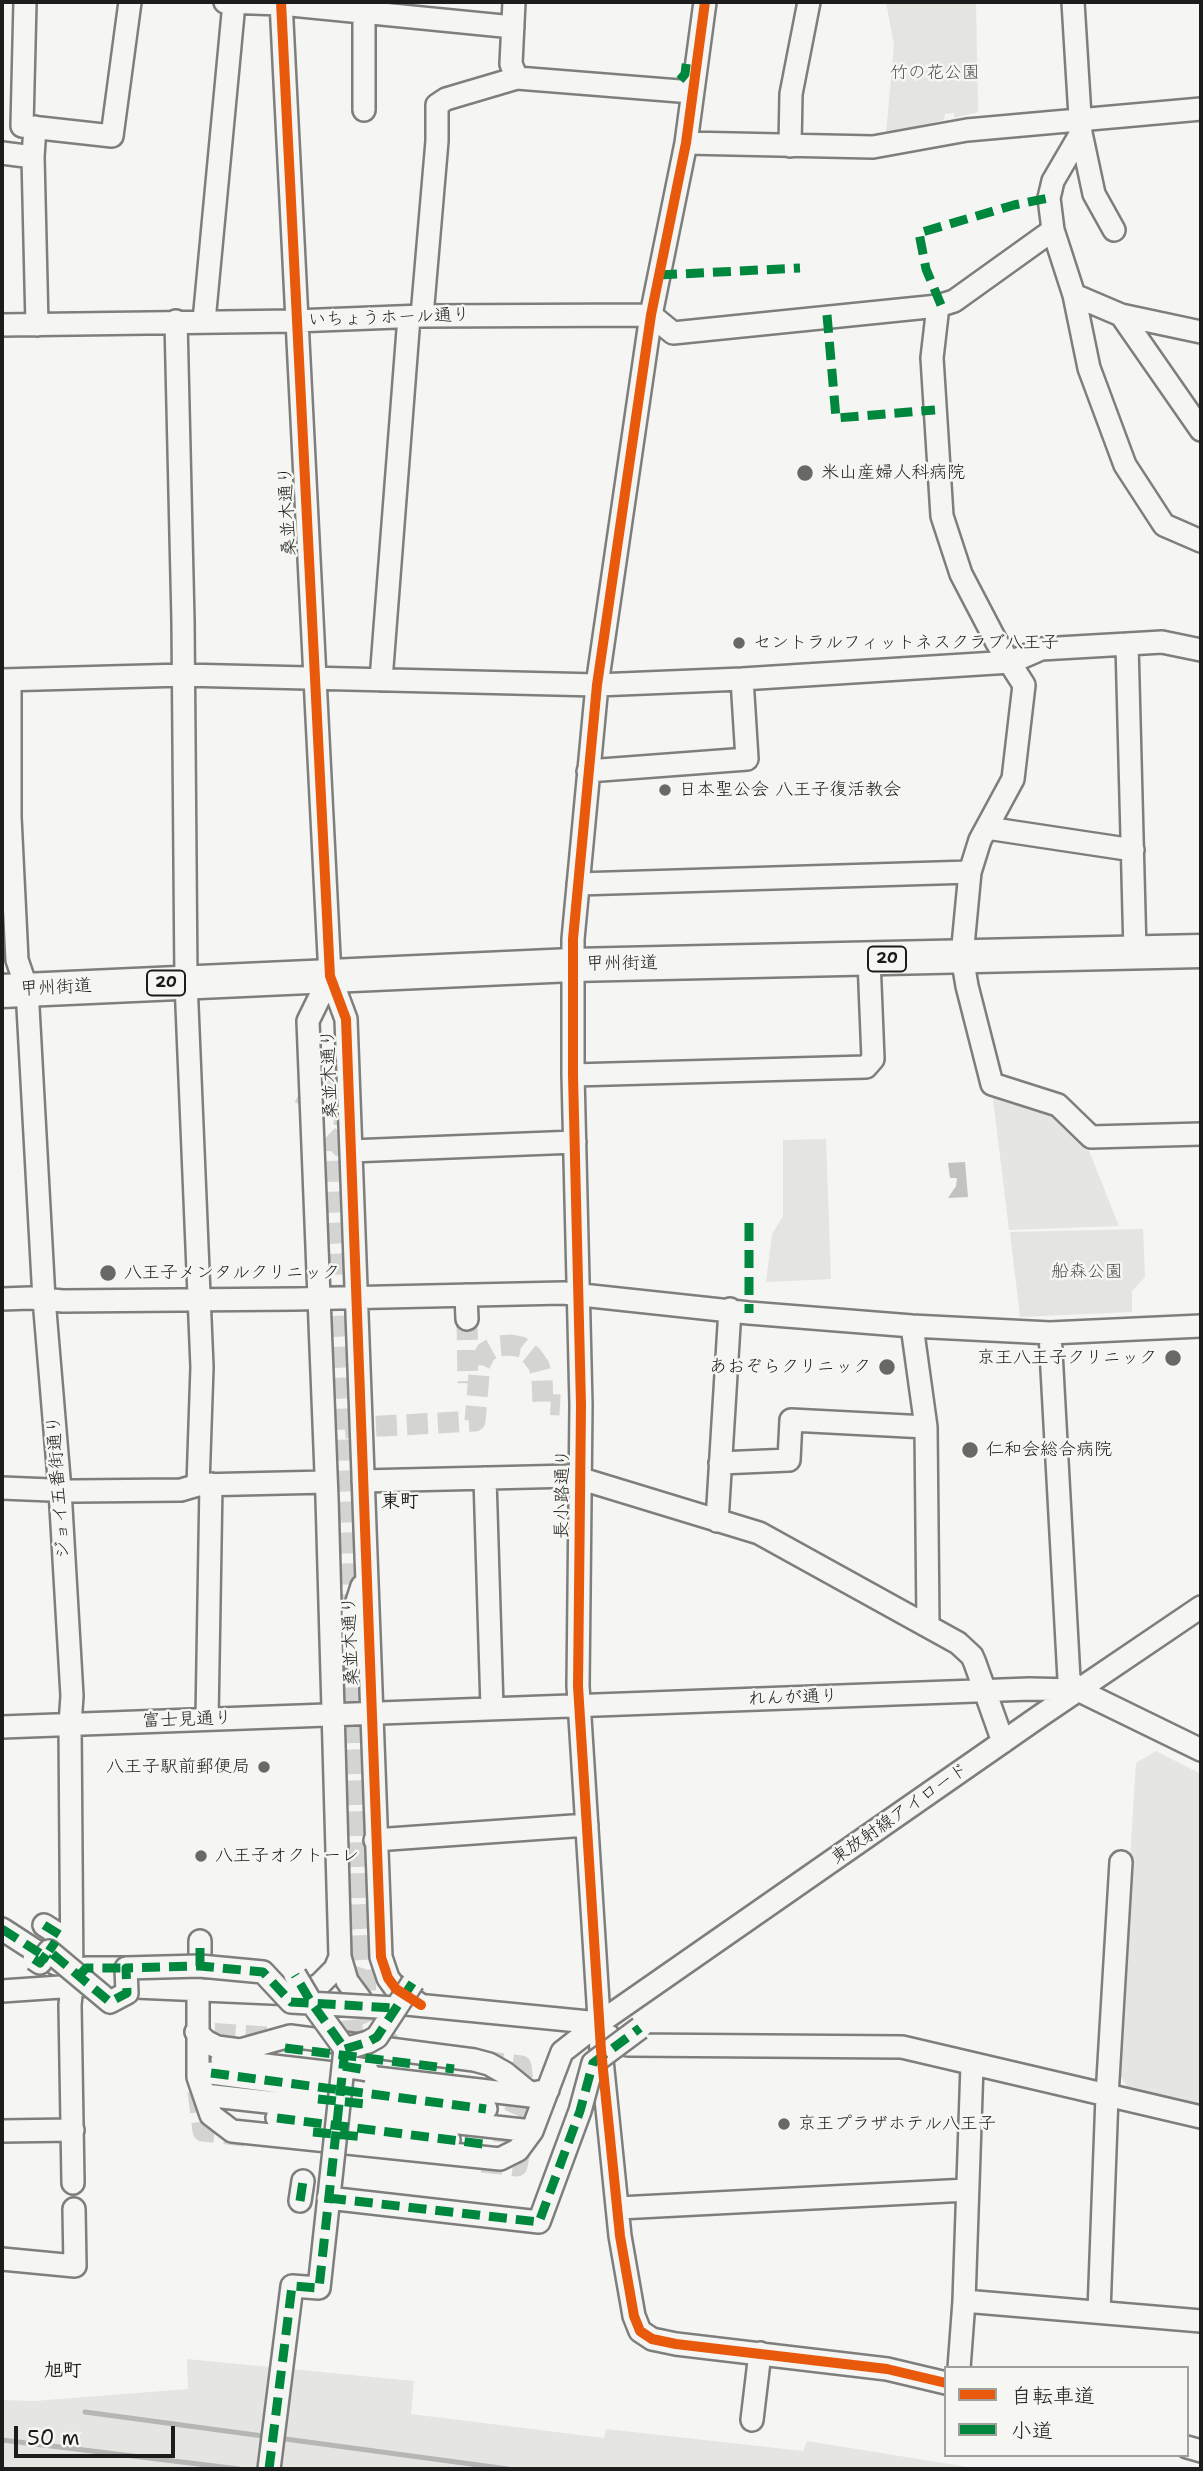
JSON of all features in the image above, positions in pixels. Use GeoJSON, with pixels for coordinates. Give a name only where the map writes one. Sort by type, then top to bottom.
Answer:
{"type":"FeatureCollection","features":[{"type":"Feature","properties":{"kind":"highway","name":"甲州街道"},"geometry":{"type":"LineString","coordinates":[[15,990],[572,965],[1201,951]]}},
{"type":"Feature","properties":{"kind":"street"},"geometry":{"type":"LineString","coordinates":[[25,2],[22,126],[112,136],[130,2]]}},
{"type":"Feature","properties":{"kind":"street"},"geometry":{"type":"LineString","coordinates":[[204,320],[230,2],[281,3],[513,27]]}},
{"type":"Feature","properties":{"kind":"street"},"geometry":{"type":"LineString","coordinates":[[514,2],[511,64],[517,78]]}},
{"type":"Feature","properties":{"kind":"street","name":"長小路通り"},"geometry":{"type":"LineString","coordinates":[[705,2],[686,143],[651,315],[587,771],[572,965],[579,1294],[571,1405],[581,1479],[579,1705],[599,2023],[620,2236],[634,2316],[640,2331],[652,2339],[760,2353]]}},
{"type":"Feature","properties":{"kind":"street"},"geometry":{"type":"LineString","coordinates":[[790,146],[791,94],[809,2]]}},
{"type":"Feature","properties":{"kind":"street"},"geometry":{"type":"LineString","coordinates":[[1073,2],[1081,126],[1094,194],[1114,230]]}},
{"type":"Feature","properties":{"kind":"street","name":"桑並木通り"},"geometry":{"type":"LineString","coordinates":[[281,3],[330,976],[346,1019],[375,1840],[383,1967],[396,1989],[421,2006]]}},
{"type":"Feature","properties":{"kind":"street"},"geometry":{"type":"LineString","coordinates":[[364,13],[364,110]]}},
{"type":"Feature","properties":{"kind":"street"},"geometry":{"type":"LineString","coordinates":[[381,680],[415,317],[437,141],[438,105],[446,99],[517,78],[692,92]]}},
{"type":"Feature","properties":{"kind":"street"},"geometry":{"type":"LineString","coordinates":[[686,143],[873,147],[967,130],[1081,126],[1201,108]]}},
{"type":"Feature","properties":{"kind":"street"},"geometry":{"type":"LineString","coordinates":[[1081,126],[1054,181],[1049,198],[1053,230],[1074,295],[1089,368],[1125,465],[1164,525],[1201,541]]}},
{"type":"Feature","properties":{"kind":"street"},"geometry":{"type":"LineString","coordinates":[[36,127],[33,157],[37,325]]}},
{"type":"Feature","properties":{"kind":"street"},"geometry":{"type":"LineString","coordinates":[[2,153],[33,157]]}},
{"type":"Feature","properties":{"kind":"street"},"geometry":{"type":"LineString","coordinates":[[651,315],[673,333],[939,306],[954,301],[1053,230]]}},
{"type":"Feature","properties":{"kind":"street"},"geometry":{"type":"LineString","coordinates":[[1074,295],[1121,315],[1201,332]]}},
{"type":"Feature","properties":{"kind":"street"},"geometry":{"type":"LineString","coordinates":[[939,306],[932,358],[942,516],[961,574],[996,641],[1024,685],[1013,779],[980,840],[970,872],[962,956],[992,1084],[1058,1105],[1091,1137],[1201,1134]]}},
{"type":"Feature","properties":{"kind":"street","name":"いちょうホール通り"},"geometry":{"type":"LineString","coordinates":[[2,325],[651,315]]}},
{"type":"Feature","properties":{"kind":"street"},"geometry":{"type":"LineString","coordinates":[[1121,315],[1201,430]]}},
{"type":"Feature","properties":{"kind":"street"},"geometry":{"type":"LineString","coordinates":[[176,321],[186,982],[202,1367],[207,1719]]}},
{"type":"Feature","properties":{"kind":"street"},"geometry":{"type":"LineString","coordinates":[[6,680],[183,675],[597,685],[1010,662],[1041,649],[1127,644],[1162,642],[1201,650]]}},
{"type":"Feature","properties":{"kind":"street"},"geometry":{"type":"LineString","coordinates":[[1127,644],[1135,952]]}},
{"type":"Feature","properties":{"kind":"street"},"geometry":{"type":"LineString","coordinates":[[587,771],[747,759],[742,679]]}},
{"type":"Feature","properties":{"kind":"street","name":"ジョイ五番街通り"},"geometry":{"type":"LineString","coordinates":[[6,680],[6,817],[17,960],[15,990],[60,1490],[72,1696],[70,1724],[76,1981],[70,2005],[73,2183]]}},
{"type":"Feature","properties":{"kind":"street"},"geometry":{"type":"LineString","coordinates":[[987,828],[1133,850]]}},
{"type":"Feature","properties":{"kind":"street"},"geometry":{"type":"LineString","coordinates":[[578,884],[970,872]]}},
{"type":"Feature","properties":{"kind":"street"},"geometry":{"type":"LineString","coordinates":[[573,1075],[866,1067],[873,1059],[869,960]]}},
{"type":"Feature","properties":{"kind":"street","name":"桑並木通り"},"geometry":{"type":"LineString","coordinates":[[330,976],[308,1021],[322,1392],[333,1486],[332,1714],[340,1957],[347,1981],[377,2005]]}},
{"type":"Feature","properties":{"kind":"street"},"geometry":{"type":"LineString","coordinates":[[351,1151],[575,1142]]}},
{"type":"Feature","properties":{"kind":"street"},"geometry":{"type":"LineString","coordinates":[[2,1299],[63,1301],[579,1294],[912,1326],[1050,1333],[1201,1326]]}},
{"type":"Feature","properties":{"kind":"street"},"geometry":{"type":"LineString","coordinates":[[466,1295],[467,1319]]}},
{"type":"Feature","properties":{"kind":"street"},"geometry":{"type":"LineString","coordinates":[[717,1521],[730,1309]]}},
{"type":"Feature","properties":{"kind":"street"},"geometry":{"type":"LineString","coordinates":[[912,1326],[926,1427],[928,1625]]}},
{"type":"Feature","properties":{"kind":"street"},"geometry":{"type":"LineString","coordinates":[[1050,1333],[1069,1679],[1078,1690]]}},
{"type":"Feature","properties":{"kind":"street"},"geometry":{"type":"LineString","coordinates":[[720,1463],[789,1460],[791,1420],[926,1427]]}},
{"type":"Feature","properties":{"kind":"street"},"geometry":{"type":"LineString","coordinates":[[363,1481],[572,1476],[759,1533],[958,1643],[972,1656],[1003,1742]]}},
{"type":"Feature","properties":{"kind":"street"},"geometry":{"type":"LineString","coordinates":[[485,1478],[492,1700]]}},
{"type":"Feature","properties":{"kind":"street"},"geometry":{"type":"LineString","coordinates":[[2,1488],[181,1490],[204,1484],[333,1486]]}},
{"type":"Feature","properties":{"kind":"street"},"geometry":{"type":"LineString","coordinates":[[354,1660],[353,1615],[366,1574]]}},
{"type":"Feature","properties":{"kind":"street","name":"東放射線アイロード"},"geometry":{"type":"LineString","coordinates":[[532,2131],[562,2052],[599,2023],[1201,1607]]}},
{"type":"Feature","properties":{"kind":"street","name":"れんが通り"},"geometry":{"type":"LineString","coordinates":[[372,1712],[492,1700],[579,1705],[984,1690],[1078,1690],[1201,1750]]}},
{"type":"Feature","properties":{"kind":"street","name":"富士見通り"},"geometry":{"type":"LineString","coordinates":[[2,1727],[372,1712]]}},
{"type":"Feature","properties":{"kind":"street"},"geometry":{"type":"LineString","coordinates":[[375,1840],[587,1825]]}},
{"type":"Feature","properties":{"kind":"street"},"geometry":{"type":"LineString","coordinates":[[1099,2312],[1107,2096],[1121,1862]]}},
{"type":"Feature","properties":{"kind":"street"},"geometry":{"type":"LineString","coordinates":[[2,1929],[48,1947],[76,1981],[110,2002],[127,1993],[127,1968]]}},
{"type":"Feature","properties":{"kind":"street"},"geometry":{"type":"LineString","coordinates":[[200,1941],[200,1966]]}},
{"type":"Feature","properties":{"kind":"street"},"geometry":{"type":"LineString","coordinates":[[76,1981],[86,1968],[200,1966],[263,1972],[291,2002],[300,1990],[319,1985],[335,1969],[340,1957]]}},
{"type":"Feature","properties":{"kind":"street"},"geometry":{"type":"LineString","coordinates":[[2,1991],[76,1981],[198,1989],[300,1990],[377,2005],[413,1982]]}},
{"type":"Feature","properties":{"kind":"street"},"geometry":{"type":"LineString","coordinates":[[198,1989],[198,2077],[211,2115],[232,2130],[500,2159],[518,2150],[532,2131]]}},
{"type":"Feature","properties":{"kind":"street"},"geometry":{"type":"LineString","coordinates":[[300,1990],[337,2004],[421,2006],[599,2023],[612,2041],[628,2045],[902,2047],[1201,2117]]}},
{"type":"Feature","properties":{"kind":"street"},"geometry":{"type":"LineString","coordinates":[[300,1990],[328,2025],[344,2058],[367,2070]]}},
{"type":"Feature","properties":{"kind":"street"},"geometry":{"type":"LineString","coordinates":[[328,2025],[327,2012],[337,2004]]}},
{"type":"Feature","properties":{"kind":"street"},"geometry":{"type":"LineString","coordinates":[[269,2469],[292,2286],[319,2288],[335,2134],[328,2100],[344,2058],[377,2037],[384,2028],[377,2005]]}},
{"type":"Feature","properties":{"kind":"street"},"geometry":{"type":"LineString","coordinates":[[328,2198],[540,2222],[576,2105],[593,2063],[640,2028]]}},
{"type":"Feature","properties":{"kind":"street"},"geometry":{"type":"LineString","coordinates":[[196,2032],[217,2048],[240,2050],[290,2036],[474,2060],[489,2064],[505,2073],[527,2091],[534,2093],[548,2090]]}},
{"type":"Feature","properties":{"kind":"street"},"geometry":{"type":"LineString","coordinates":[[285,2048],[454,2069]]}},
{"type":"Feature","properties":{"kind":"street"},"geometry":{"type":"LineString","coordinates":[[196,2057],[535,2096],[548,2090]]}},
{"type":"Feature","properties":{"kind":"street"},"geometry":{"type":"LineString","coordinates":[[959,2366],[972,2065]]}},
{"type":"Feature","properties":{"kind":"street"},"geometry":{"type":"LineString","coordinates":[[211,2073],[486,2109]]}},
{"type":"Feature","properties":{"kind":"street"},"geometry":{"type":"LineString","coordinates":[[204,2095],[532,2131]]}},
{"type":"Feature","properties":{"kind":"street"},"geometry":{"type":"LineString","coordinates":[[328,2100],[366,2104]]}},
{"type":"Feature","properties":{"kind":"street"},"geometry":{"type":"LineString","coordinates":[[277,2118],[491,2145]]}},
{"type":"Feature","properties":{"kind":"street"},"geometry":{"type":"LineString","coordinates":[[2,2132],[73,2130]]}},
{"type":"Feature","properties":{"kind":"street"},"geometry":{"type":"LineString","coordinates":[[313,2132],[364,2137]]}},
{"type":"Feature","properties":{"kind":"street"},"geometry":{"type":"LineString","coordinates":[[618,2208],[967,2190]]}},
{"type":"Feature","properties":{"kind":"street"},"geometry":{"type":"LineString","coordinates":[[2,2259],[75,2266],[74,2209]]}},
{"type":"Feature","properties":{"kind":"street"},"geometry":{"type":"LineString","coordinates":[[964,2301],[1201,2320]]}},
{"type":"Feature","properties":{"kind":"street"},"geometry":{"type":"LineString","coordinates":[[752,2420],[760,2353],[887,2369],[944,2383]]}},
{"type":"Feature","properties":{"kind":"shaded area"},"geometry":{"type":"Polygon","coordinates":[[[992,1091],[1057,1111],[1086,1143],[1119,1226],[1009,1230],[992,1091]]]}},
{"type":"Feature","properties":{"kind":"shaded area"},"geometry":{"type":"Polygon","coordinates":[[[965,1162],[968,1197],[948,1198],[956,1186],[957,1178],[950,1178],[948,1163],[965,1162]]]}},
{"type":"Feature","properties":{"kind":"shaded area"},"geometry":{"type":"Polygon","coordinates":[[[1156,1751],[1201,1774],[1201,2108],[1132,2094],[1117,2071],[1136,1763],[1156,1751]]]}},
{"type":"Feature","properties":{"kind":"shaded area"},"geometry":{"type":"Polygon","coordinates":[[[187,2359],[414,2381],[411,2414],[604,2438],[606,2429],[803,2451],[807,2441],[980,2469],[2,2469],[2,2400],[34,2401],[188,2389],[187,2359]]]}},
{"type":"Feature","properties":{"kind":"green space","name":"竹の花公園"},"geometry":{"type":"Polygon","coordinates":[[[886,2],[976,2],[978,112],[954,118],[954,113],[945,114],[944,120],[886,134],[894,45],[886,2]]]}},
{"type":"Feature","properties":{"kind":"green space"},"geometry":{"type":"Polygon","coordinates":[[[826,1139],[831,1279],[766,1282],[772,1234],[783,1216],[783,1140],[826,1139]]]}},
{"type":"Feature","properties":{"kind":"green space","name":"船森公園"},"geometry":{"type":"Polygon","coordinates":[[[1143,1229],[1145,1277],[1132,1291],[1132,1312],[1020,1317],[1010,1232],[1143,1229]]]}},
{"type":"Feature","properties":{"kind":"tunnel"},"geometry":{"type":"LineString","coordinates":[[304,1107],[313,1090],[324,1087],[342,1094],[346,1102],[343,1135],[329,1149],[342,1428],[358,1960],[344,2002],[349,2042],[368,2045]]}},
{"type":"Feature","properties":{"kind":"tunnel"},"geometry":{"type":"LineString","coordinates":[[467,1319],[468,1383]]}},
{"type":"Feature","properties":{"kind":"tunnel"},"geometry":{"type":"LineString","coordinates":[[345,1428],[475,1421],[480,1364],[486,1352],[497,1346],[521,1347],[532,1356],[539,1366],[542,1378],[543,1404],[560,1405]]}},
{"type":"Feature","properties":{"kind":"tunnel"},"geometry":{"type":"LineString","coordinates":[[354,1660],[367,2011],[375,2029],[391,2044]]}},
{"type":"Feature","properties":{"kind":"tunnel"},"geometry":{"type":"LineString","coordinates":[[348,1989],[354,2044],[370,2083]]}},
{"type":"Feature","properties":{"kind":"tunnel"},"geometry":{"type":"LineString","coordinates":[[202,2056],[207,2033],[281,2038]]}},
{"type":"Feature","properties":{"kind":"tunnel"},"geometry":{"type":"LineString","coordinates":[[482,2162],[517,2166],[527,2116],[521,2066],[483,2061]]}},
{"type":"Feature","properties":{"kind":"tunnel"},"geometry":{"type":"LineString","coordinates":[[494,2131],[505,2132],[518,2105],[512,2078]]}},
{"type":"Feature","properties":{"kind":"tunnel"},"geometry":{"type":"LineString","coordinates":[[198,2091],[203,2131],[245,2136]]}},
{"type":"Feature","properties":{"kind":"railway"},"geometry":{"type":"LineString","coordinates":[[85,2412],[508,2469]]}},
{"type":"Feature","properties":{"kind":"railway"},"geometry":{"type":"LineString","coordinates":[[2,2440],[239,2469]]}},
{"type":"Feature","properties":{"kind":"marked path"},"geometry":{"type":"LineString","coordinates":[[680,80],[685,74],[687,57]]}},
{"type":"Feature","properties":{"kind":"marked path"},"geometry":{"type":"LineString","coordinates":[[941,305],[926,269],[919,233],[1014,205],[1049,198]]}},
{"type":"Feature","properties":{"kind":"marked path"},"geometry":{"type":"LineString","coordinates":[[659,275],[800,268]]}},
{"type":"Feature","properties":{"kind":"marked path"},"geometry":{"type":"LineString","coordinates":[[827,315],[836,418],[935,410]]}},
{"type":"Feature","properties":{"kind":"marked path"},"geometry":{"type":"LineString","coordinates":[[749,1223],[749,1313]]}},
{"type":"Feature","properties":{"kind":"marked path"},"geometry":{"type":"LineString","coordinates":[[44,1925],[60,1935],[49,1951]]}},
{"type":"Feature","properties":{"kind":"marked path"},"geometry":{"type":"LineString","coordinates":[[2,1929],[49,1959]]}},
{"type":"Feature","properties":{"kind":"marked path"},"geometry":{"type":"LineString","coordinates":[[200,1941],[200,1966]]}},
{"type":"Feature","properties":{"kind":"marked path"},"geometry":{"type":"LineString","coordinates":[[34,1959],[40,1963],[49,1951],[110,2002],[127,1993],[126,1968],[200,1966],[263,1972],[291,2002],[395,2008]]}},
{"type":"Feature","properties":{"kind":"marked path"},"geometry":{"type":"LineString","coordinates":[[79,1976],[86,1968],[126,1968]]}},
{"type":"Feature","properties":{"kind":"marked path"},"geometry":{"type":"LineString","coordinates":[[269,2469],[292,2286],[319,2288],[345,2049],[295,1975]]}},
{"type":"Feature","properties":{"kind":"marked path"},"geometry":{"type":"LineString","coordinates":[[345,2049],[377,2037],[413,1982]]}},
{"type":"Feature","properties":{"kind":"marked path"},"geometry":{"type":"LineString","coordinates":[[328,2198],[539,2222],[580,2111],[593,2063],[640,2028]]}},
{"type":"Feature","properties":{"kind":"marked path"},"geometry":{"type":"LineString","coordinates":[[285,2048],[454,2069]]}},
{"type":"Feature","properties":{"kind":"marked path"},"geometry":{"type":"LineString","coordinates":[[343,2066],[367,2070]]}},
{"type":"Feature","properties":{"kind":"marked path"},"geometry":{"type":"LineString","coordinates":[[211,2073],[486,2109]]}},
{"type":"Feature","properties":{"kind":"marked path"},"geometry":{"type":"LineString","coordinates":[[318,2099],[366,2104]]}},
{"type":"Feature","properties":{"kind":"marked path"},"geometry":{"type":"LineString","coordinates":[[277,2118],[491,2145]]}},
{"type":"Feature","properties":{"kind":"marked path"},"geometry":{"type":"LineString","coordinates":[[313,2132],[364,2137]]}},
{"type":"Feature","properties":{"kind":"marked path"},"geometry":{"type":"LineString","coordinates":[[300,2201],[303,2181]]}},
{"type":"Feature","properties":{"kind":"cycle path"},"geometry":{"type":"LineString","coordinates":[[281,2],[330,976],[346,1019],[381,1957],[388,1978],[396,1989],[421,2005]]}},
{"type":"Feature","properties":{"kind":"cycle path"},"geometry":{"type":"LineString","coordinates":[[705,2],[686,143],[651,315],[597,685],[573,939],[573,1075],[581,1405],[578,1686],[601,2050],[620,2236],[634,2316],[640,2331],[652,2339],[676,2344],[887,2369],[944,2383]]}},
{"type":"Feature","properties":{"kind":"place","name":"米山産婦人科病院"},"geometry":{"type":"Point","coordinates":[805,473]}},
{"type":"Feature","properties":{"kind":"place","name":"セントラルフィットネスクラブ八王子"},"geometry":{"type":"Point","coordinates":[739,643]}},
{"type":"Feature","properties":{"kind":"place","name":"日本聖公会 八王子復活教会"},"geometry":{"type":"Point","coordinates":[665,790]}},
{"type":"Feature","properties":{"kind":"place","name":"八王子メンタルクリニック"},"geometry":{"type":"Point","coordinates":[108,1273]}},
{"type":"Feature","properties":{"kind":"place","name":"京王八王子クリニック"},"geometry":{"type":"Point","coordinates":[1173,1358]}},
{"type":"Feature","properties":{"kind":"place","name":"あおぞらクリニック"},"geometry":{"type":"Point","coordinates":[887,1367]}},
{"type":"Feature","properties":{"kind":"place","name":"仁和会総合病院"},"geometry":{"type":"Point","coordinates":[970,1450]}},
{"type":"Feature","properties":{"kind":"place","name":"八王子駅前郵便局"},"geometry":{"type":"Point","coordinates":[264,1767]}},
{"type":"Feature","properties":{"kind":"place","name":"八王子オクトーレ"},"geometry":{"type":"Point","coordinates":[201,1856]}},
{"type":"Feature","properties":{"kind":"place","name":"京王プラザホテル八王子"},"geometry":{"type":"Point","coordinates":[784,2124]}},
{"type":"Feature","properties":{"kind":"district","name":"東町"},"geometry":{"type":"Point","coordinates":[400,1502]}},
{"type":"Feature","properties":{"kind":"district","name":"旭町"},"geometry":{"type":"Point","coordinates":[63,2371]}}]}
